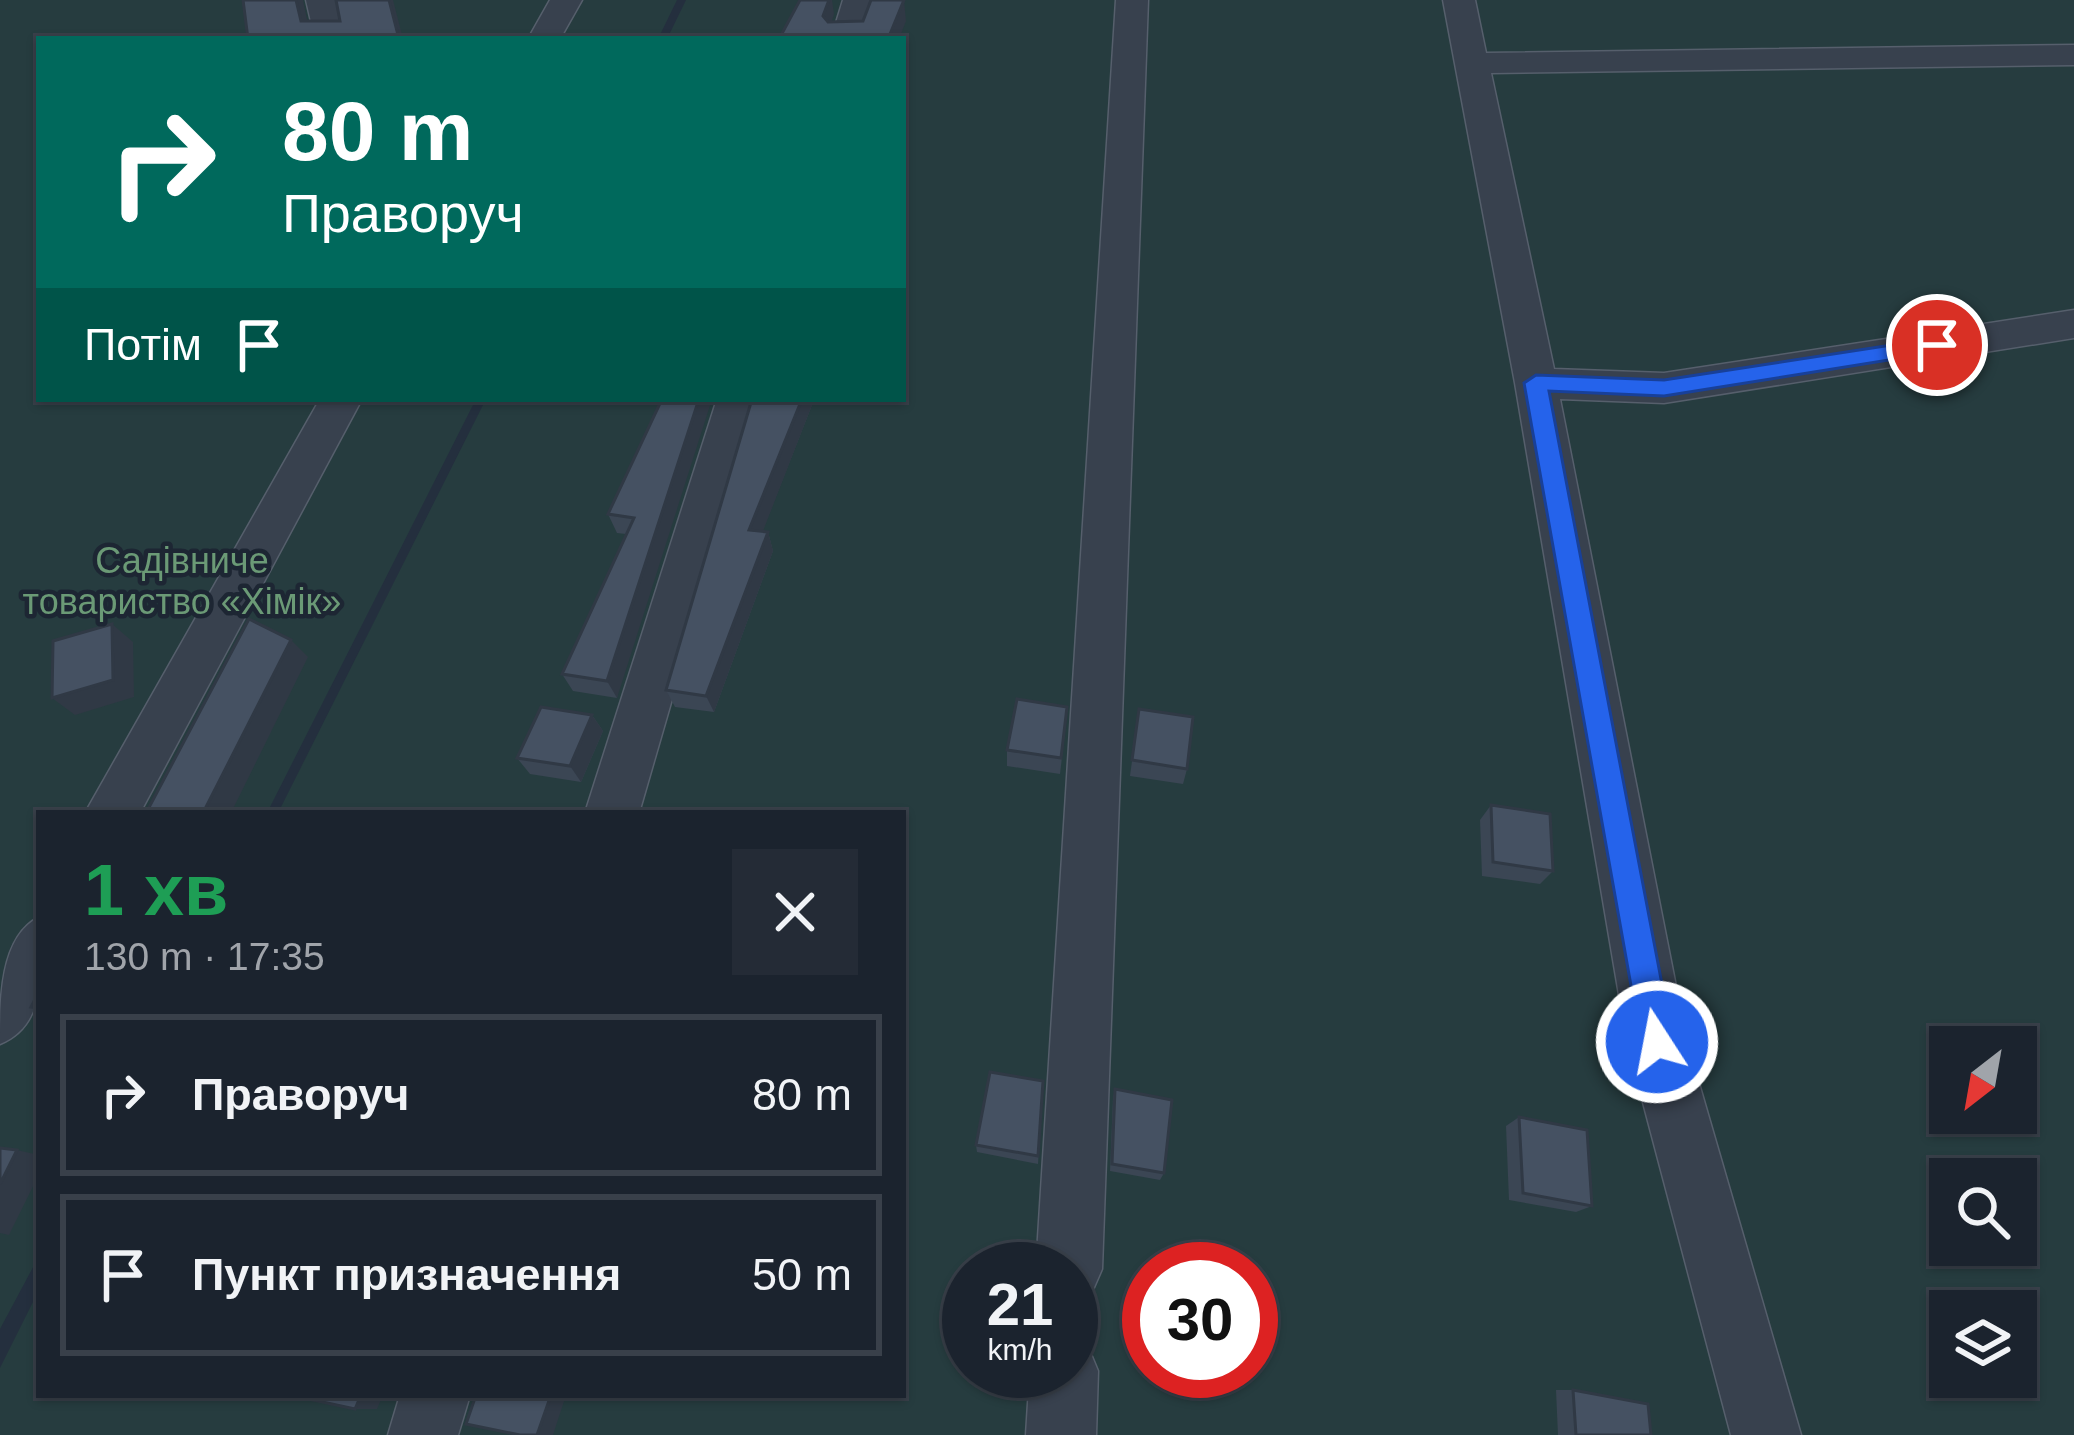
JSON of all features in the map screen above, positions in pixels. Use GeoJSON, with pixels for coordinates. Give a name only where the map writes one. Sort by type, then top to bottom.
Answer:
{"type":"FeatureCollection","features":[{"type":"Feature","properties":{"kind":"street"},"geometry":{"type":"LineString","coordinates":[[322,0],[330,36]]}},
{"type":"Feature","properties":{"kind":"street"},"geometry":{"type":"LineString","coordinates":[[546,36],[566,0]]}},
{"type":"Feature","properties":{"kind":"street"},"geometry":{"type":"LineString","coordinates":[[848,36],[859,0]]}},
{"type":"Feature","properties":{"kind":"street"},"geometry":{"type":"LineString","coordinates":[[1070,1242],[1132,0]]}},
{"type":"Feature","properties":{"kind":"street"},"geometry":{"type":"LineString","coordinates":[[1460,0],[1657,1042],[1766,1435]]}},
{"type":"Feature","properties":{"kind":"street"},"geometry":{"type":"LineString","coordinates":[[1472,63],[2074,55]]}},
{"type":"Feature","properties":{"kind":"street"},"geometry":{"type":"LineString","coordinates":[[1536,383],[1664,388],[2074,324]]}},
{"type":"Feature","properties":{"kind":"street"},"geometry":{"type":"LineString","coordinates":[[114,810],[339,402]]}},
{"type":"Feature","properties":{"kind":"street"},"geometry":{"type":"LineString","coordinates":[[613,810],[737,402]]}},
{"type":"Feature","properties":{"kind":"street"},"geometry":{"type":"LineString","coordinates":[[0,1015],[36,949]]}},
{"type":"Feature","properties":{"kind":"street"},"geometry":{"type":"LineString","coordinates":[[423,1435],[434,1398]]}},
{"type":"Feature","properties":{"kind":"street"},"geometry":{"type":"LineString","coordinates":[[1061,1435],[1063,1398]]}},
{"type":"Feature","properties":{"kind":"green space","name":"Садівниче товариство «Хімік»"},"geometry":{"type":"Polygon","coordinates":[[[0,0],[677,0],[659,36],[36,36],[36,402],[474,402],[269,810],[36,810],[36,1262],[0,1329],[0,0]]]}},
{"type":"Feature","properties":{"kind":"green space"},"geometry":{"type":"Polygon","coordinates":[[[686,0],[2074,0],[2074,1435],[0,1435],[0,1368],[36,1296],[36,1398],[906,1398],[906,810],[280,810],[484,402],[906,402],[906,36],[668,36],[686,0]]]}},
{"type":"Feature","properties":{"kind":"building"},"geometry":{"type":"Polygon","coordinates":[[[243,0],[296,0],[301,21],[340,21],[336,0],[389,0],[398,36],[248,36],[243,0]]]}},
{"type":"Feature","properties":{"kind":"building"},"geometry":{"type":"Polygon","coordinates":[[[800,0],[829,0],[823,16],[828,22],[863,21],[871,0],[904,0],[889,36],[781,36],[800,0]]]}},
{"type":"Feature","properties":{"kind":"building"},"geometry":{"type":"Polygon","coordinates":[[[661,402],[698,402],[607,681],[562,674],[634,518],[608,514],[661,402]]]}},
{"type":"Feature","properties":{"kind":"building"},"geometry":{"type":"Polygon","coordinates":[[[751,402],[801,402],[749,530],[768,532],[706,696],[666,690],[751,402]]]}},
{"type":"Feature","properties":{"kind":"building"},"geometry":{"type":"Polygon","coordinates":[[[249,619],[291,640],[205,810],[148,810],[249,619]]]}},
{"type":"Feature","properties":{"kind":"building"},"geometry":{"type":"Polygon","coordinates":[[[112,624],[113,680],[52,698],[53,641],[112,624]]]}},
{"type":"Feature","properties":{"kind":"building"},"geometry":{"type":"Polygon","coordinates":[[[1017,699],[1067,707],[1061,758],[1007,750],[1017,699]]]}},
{"type":"Feature","properties":{"kind":"building"},"geometry":{"type":"Polygon","coordinates":[[[541,707],[592,715],[570,766],[517,758],[541,707]]]}},
{"type":"Feature","properties":{"kind":"building"},"geometry":{"type":"Polygon","coordinates":[[[1139,709],[1193,717],[1187,769],[1132,760],[1139,709]]]}},
{"type":"Feature","properties":{"kind":"building"},"geometry":{"type":"Polygon","coordinates":[[[1491,805],[1550,814],[1553,871],[1493,862],[1491,805]]]}},
{"type":"Feature","properties":{"kind":"building"},"geometry":{"type":"Polygon","coordinates":[[[990,1072],[1043,1081],[1038,1156],[976,1145],[990,1072]]]}},
{"type":"Feature","properties":{"kind":"building"},"geometry":{"type":"Polygon","coordinates":[[[1115,1089],[1172,1100],[1164,1173],[1112,1164],[1115,1089]]]}},
{"type":"Feature","properties":{"kind":"building"},"geometry":{"type":"Polygon","coordinates":[[[1519,1117],[1587,1130],[1592,1206],[1523,1193],[1519,1117]]]}},
{"type":"Feature","properties":{"kind":"building"},"geometry":{"type":"Polygon","coordinates":[[[0,1148],[17,1150],[0,1184],[0,1148]]]}},
{"type":"Feature","properties":{"kind":"building"},"geometry":{"type":"Polygon","coordinates":[[[1573,1390],[1648,1404],[1651,1435],[1576,1435],[1573,1390]]]}},
{"type":"Feature","properties":{"kind":"building"},"geometry":{"type":"Polygon","coordinates":[[[304,1398],[360,1398],[355,1409],[304,1398]]]}},
{"type":"Feature","properties":{"kind":"building"},"geometry":{"type":"Polygon","coordinates":[[[475,1398],[550,1398],[537,1435],[466,1424],[475,1398]]]}},
{"type":"Feature","properties":{"kind":"route"},"geometry":{"type":"LineString","coordinates":[[1657,1042],[1536,383],[1664,388],[1937,345]]}}]}
